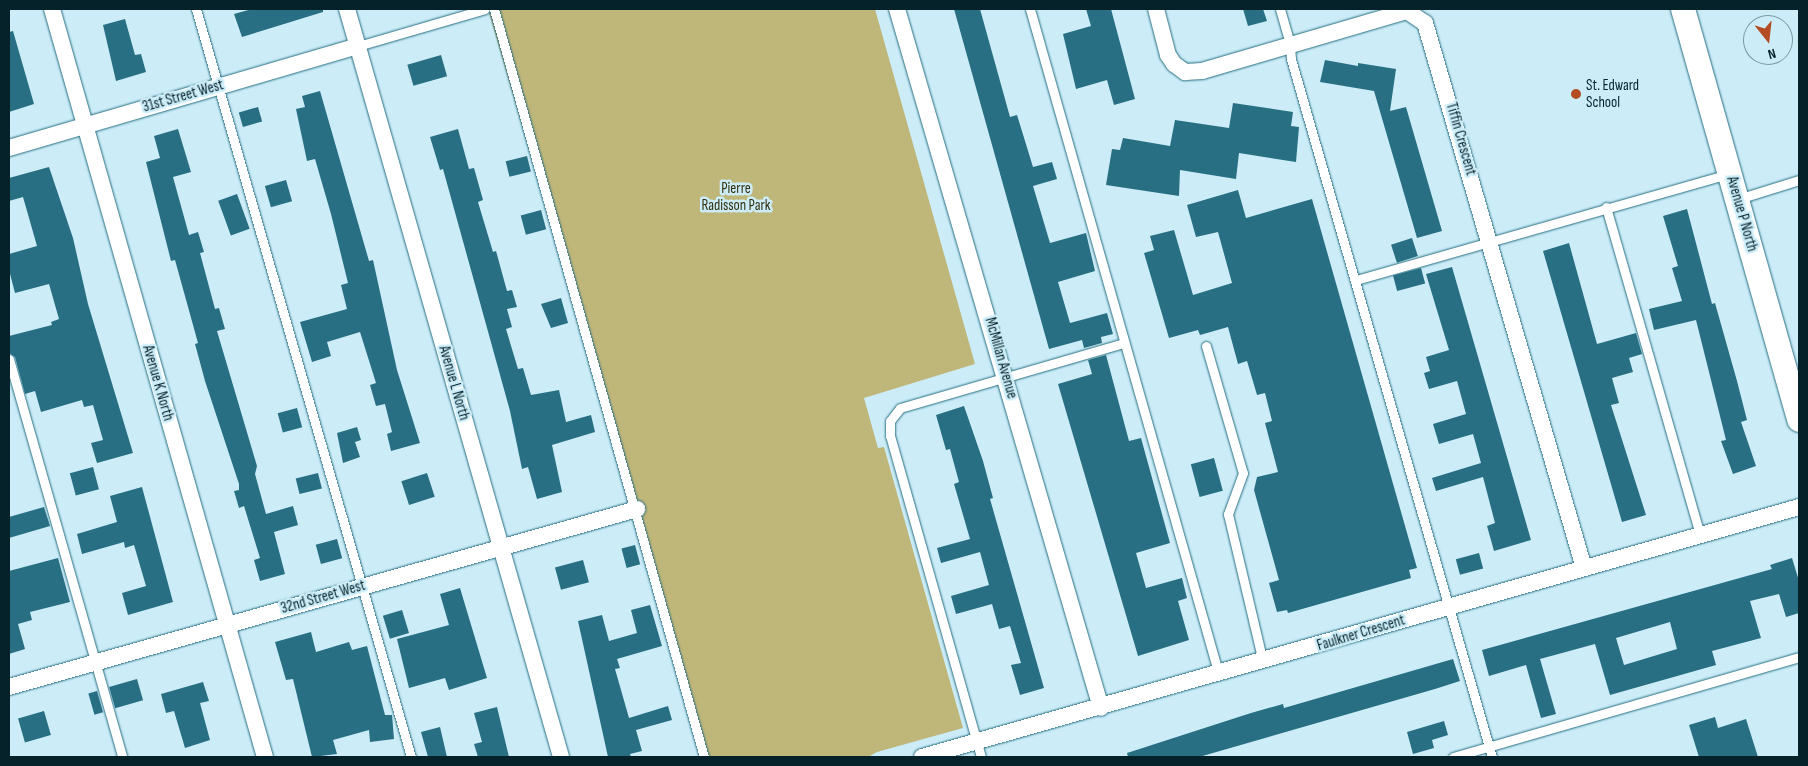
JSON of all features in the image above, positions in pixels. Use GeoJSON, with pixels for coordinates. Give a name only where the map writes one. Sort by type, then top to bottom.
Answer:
{"type":"FeatureCollection","features":[{"type":"Feature","properties":{"kind":"main road","name":"Avenue P North"},"geometry":{"type":"LineString","coordinates":[[1683,9],[1799,420]]}},
{"type":"Feature","properties":{"kind":"street","name":"Avenue K North"},"geometry":{"type":"LineString","coordinates":[[52,9],[265,757]]}},
{"type":"Feature","properties":{"kind":"street","name":"Avenue L North"},"geometry":{"type":"LineString","coordinates":[[347,9],[561,757]]}},
{"type":"Feature","properties":{"kind":"street","name":"McMillan Avenue"},"geometry":{"type":"LineString","coordinates":[[898,9],[1101,708]]}},
{"type":"Feature","properties":{"kind":"street","name":"Tiffin Crescent"},"geometry":{"type":"LineString","coordinates":[[1156,9],[1168,55],[1174,64],[1185,72],[1202,71],[1407,11],[1418,17],[1431,38],[1584,568]]}},
{"type":"Feature","properties":{"kind":"street","name":"31st Street West"},"geometry":{"type":"LineString","coordinates":[[9,148],[358,46]]}},
{"type":"Feature","properties":{"kind":"street","name":"Faulkner Crescent"},"geometry":{"type":"LineString","coordinates":[[922,757],[979,750],[1101,708],[1799,507]]}},
{"type":"Feature","properties":{"kind":"street","name":"32nd Street West"},"geometry":{"type":"LineString","coordinates":[[9,687],[360,586],[637,510]]}},
{"type":"Feature","properties":{"kind":"lane"},"geometry":{"type":"LineString","coordinates":[[196,9],[360,586],[411,757]]}},
{"type":"Feature","properties":{"kind":"lane"},"geometry":{"type":"LineString","coordinates":[[358,46],[485,9]]}},
{"type":"Feature","properties":{"kind":"lane"},"geometry":{"type":"LineString","coordinates":[[494,9],[637,510],[704,757]]}},
{"type":"Feature","properties":{"kind":"lane"},"geometry":{"type":"LineString","coordinates":[[1030,9],[1219,675]]}},
{"type":"Feature","properties":{"kind":"lane"},"geometry":{"type":"LineString","coordinates":[[1280,9],[1290,45],[1291,59],[1492,757]]}},
{"type":"Feature","properties":{"kind":"lane"},"geometry":{"type":"LineString","coordinates":[[1356,280],[1491,243],[1606,207],[1731,174]]}},
{"type":"Feature","properties":{"kind":"lane"},"geometry":{"type":"LineString","coordinates":[[1738,199],[1799,180]]}},
{"type":"Feature","properties":{"kind":"lane"},"geometry":{"type":"LineString","coordinates":[[1606,207],[1700,535]]}},
{"type":"Feature","properties":{"kind":"lane"},"geometry":{"type":"LineString","coordinates":[[979,750],[889,428],[890,421],[900,408],[1124,343]]}},
{"type":"Feature","properties":{"kind":"lane"},"geometry":{"type":"LineString","coordinates":[[1206,346],[1243,473],[1228,514],[1263,662]]}},
{"type":"Feature","properties":{"kind":"lane"},"geometry":{"type":"LineString","coordinates":[[9,359],[122,757]]}},
{"type":"Feature","properties":{"kind":"lane"},"geometry":{"type":"LineString","coordinates":[[1453,757],[1799,657]]}},
{"type":"Feature","properties":{"kind":"green space","name":"Pierre Radisson Park"},"geometry":{"type":"Polygon","coordinates":[[[496,9],[875,9],[975,364],[864,398],[878,448],[884,447],[963,728],[877,752],[868,757],[707,757],[489,13],[496,9]]]}},
{"type":"Feature","properties":{"kind":"building"},"geometry":{"type":"Polygon","coordinates":[[[252,9],[323,9],[323,12],[242,37],[234,14],[252,9]]]}},
{"type":"Feature","properties":{"kind":"building"},"geometry":{"type":"Polygon","coordinates":[[[954,9],[980,9],[1010,117],[1017,115],[1033,167],[1052,162],[1057,179],[1033,186],[1050,243],[1086,233],[1095,271],[1058,282],[1070,323],[1107,313],[1113,334],[1101,337],[1102,343],[1084,348],[1082,340],[1049,349],[954,9]]]}},
{"type":"Feature","properties":{"kind":"building"},"geometry":{"type":"Polygon","coordinates":[[[1086,9],[1111,9],[1135,99],[1114,105],[1107,80],[1076,89],[1063,34],[1091,26],[1086,9]]]}},
{"type":"Feature","properties":{"kind":"building"},"geometry":{"type":"Polygon","coordinates":[[[1243,9],[1263,9],[1267,21],[1248,26],[1243,9]]]}},
{"type":"Feature","properties":{"kind":"building"},"geometry":{"type":"Polygon","coordinates":[[[125,19],[135,55],[141,54],[146,72],[116,81],[103,25],[125,19]]]}},
{"type":"Feature","properties":{"kind":"building"},"geometry":{"type":"Polygon","coordinates":[[[13,31],[34,104],[9,112],[9,32],[13,31]]]}},
{"type":"Feature","properties":{"kind":"building"},"geometry":{"type":"Polygon","coordinates":[[[441,55],[447,76],[413,86],[407,65],[441,55]]]}},
{"type":"Feature","properties":{"kind":"building"},"geometry":{"type":"Polygon","coordinates":[[[1325,60],[1358,66],[1358,63],[1396,69],[1390,111],[1406,107],[1442,231],[1417,238],[1374,91],[1320,82],[1325,60]]]}},
{"type":"Feature","properties":{"kind":"building"},"geometry":{"type":"Polygon","coordinates":[[[320,91],[369,261],[373,260],[397,370],[420,443],[391,451],[387,434],[392,432],[385,404],[376,406],[370,385],[376,383],[360,332],[327,342],[331,356],[312,362],[300,322],[347,309],[341,285],[348,283],[331,214],[315,159],[307,161],[296,109],[305,107],[302,96],[320,91]]]}},
{"type":"Feature","properties":{"kind":"building"},"geometry":{"type":"Polygon","coordinates":[[[1233,103],[1293,112],[1291,126],[1299,127],[1296,162],[1239,153],[1236,179],[1180,170],[1179,196],[1106,185],[1112,149],[1120,150],[1123,138],[1170,146],[1175,120],[1229,128],[1233,103]]]}},
{"type":"Feature","properties":{"kind":"building"},"geometry":{"type":"Polygon","coordinates":[[[258,107],[262,121],[243,127],[239,113],[258,107]]]}},
{"type":"Feature","properties":{"kind":"building"},"geometry":{"type":"Polygon","coordinates":[[[178,129],[191,172],[173,177],[189,235],[198,232],[204,252],[200,253],[215,309],[219,308],[225,329],[217,331],[257,466],[255,474],[266,514],[293,506],[298,525],[274,532],[285,574],[260,581],[254,560],[260,558],[244,506],[239,508],[234,491],[239,490],[239,484],[205,381],[195,344],[198,343],[175,260],[171,261],[146,162],[160,158],[154,136],[178,129]]]}},
{"type":"Feature","properties":{"kind":"building"},"geometry":{"type":"Polygon","coordinates":[[[458,129],[469,169],[474,168],[483,200],[478,202],[493,252],[496,251],[507,291],[512,290],[517,307],[507,309],[512,327],[506,329],[518,369],[523,368],[531,395],[559,390],[566,422],[591,415],[595,432],[552,445],[562,492],[537,499],[528,467],[522,469],[510,411],[443,169],[440,170],[430,137],[458,129]]]}},
{"type":"Feature","properties":{"kind":"building"},"geometry":{"type":"Polygon","coordinates":[[[527,156],[531,172],[510,177],[506,161],[527,156]]]}},
{"type":"Feature","properties":{"kind":"building"},"geometry":{"type":"Polygon","coordinates":[[[49,167],[73,238],[88,304],[133,453],[97,463],[91,443],[103,440],[93,405],[84,407],[82,400],[41,412],[35,391],[25,394],[15,357],[9,353],[9,336],[52,325],[51,322],[59,319],[49,284],[15,293],[9,270],[9,254],[37,246],[23,197],[9,201],[9,178],[49,167]]]}},
{"type":"Feature","properties":{"kind":"building"},"geometry":{"type":"Polygon","coordinates":[[[286,180],[292,201],[271,207],[265,186],[286,180]]]}},
{"type":"Feature","properties":{"kind":"building"},"geometry":{"type":"Polygon","coordinates":[[[1238,190],[1246,218],[1312,199],[1417,568],[1409,570],[1411,578],[1288,613],[1287,610],[1277,612],[1269,583],[1279,580],[1254,490],[1257,477],[1278,472],[1265,423],[1272,421],[1265,393],[1257,395],[1247,361],[1238,364],[1228,327],[1200,335],[1198,330],[1169,338],[1144,253],[1154,250],[1150,236],[1174,230],[1193,295],[1232,283],[1218,232],[1196,237],[1187,205],[1238,190]]]}},
{"type":"Feature","properties":{"kind":"building"},"geometry":{"type":"Polygon","coordinates":[[[237,194],[250,229],[231,236],[218,201],[237,194]]]}},
{"type":"Feature","properties":{"kind":"building"},"geometry":{"type":"Polygon","coordinates":[[[1687,209],[1712,304],[1715,303],[1737,381],[1747,420],[1741,422],[1756,466],[1733,474],[1721,441],[1726,440],[1696,320],[1654,330],[1649,309],[1682,301],[1672,268],[1678,266],[1663,216],[1687,209]]]}},
{"type":"Feature","properties":{"kind":"building"},"geometry":{"type":"Polygon","coordinates":[[[541,210],[546,229],[526,235],[521,215],[541,210]]]}},
{"type":"Feature","properties":{"kind":"building"},"geometry":{"type":"Polygon","coordinates":[[[1412,238],[1418,256],[1397,263],[1391,245],[1412,238]]]}},
{"type":"Feature","properties":{"kind":"building"},"geometry":{"type":"Polygon","coordinates":[[[1569,243],[1597,344],[1636,333],[1642,354],[1629,358],[1633,372],[1612,378],[1619,403],[1611,405],[1646,515],[1622,522],[1543,251],[1569,243]]]}},
{"type":"Feature","properties":{"kind":"building"},"geometry":{"type":"Polygon","coordinates":[[[1452,267],[1531,540],[1494,551],[1487,526],[1495,523],[1483,477],[1436,491],[1432,478],[1481,463],[1473,434],[1439,444],[1433,424],[1466,414],[1457,381],[1429,389],[1424,373],[1430,371],[1426,357],[1449,350],[1426,274],[1452,267]]]}},
{"type":"Feature","properties":{"kind":"building"},"geometry":{"type":"Polygon","coordinates":[[[1421,268],[1425,283],[1397,291],[1393,276],[1421,268]]]}},
{"type":"Feature","properties":{"kind":"building"},"geometry":{"type":"Polygon","coordinates":[[[561,298],[568,323],[551,328],[541,304],[561,298]]]}},
{"type":"Feature","properties":{"kind":"building"},"geometry":{"type":"Polygon","coordinates":[[[1106,355],[1129,441],[1141,438],[1170,543],[1136,553],[1146,588],[1182,578],[1187,598],[1178,601],[1189,640],[1138,656],[1058,384],[1092,374],[1088,360],[1106,355]]]}},
{"type":"Feature","properties":{"kind":"building"},"geometry":{"type":"Polygon","coordinates":[[[964,406],[983,461],[993,498],[990,499],[1044,688],[1020,695],[1011,665],[1021,663],[1010,626],[999,629],[992,604],[956,614],[951,596],[989,585],[980,552],[941,563],[937,548],[970,539],[954,484],[959,482],[950,449],[946,450],[936,415],[964,406]]]}},
{"type":"Feature","properties":{"kind":"building"},"geometry":{"type":"Polygon","coordinates":[[[297,408],[302,427],[283,432],[278,413],[297,408]]]}},
{"type":"Feature","properties":{"kind":"building"},"geometry":{"type":"Polygon","coordinates":[[[357,427],[361,440],[355,442],[360,457],[343,463],[337,433],[357,427]]]}},
{"type":"Feature","properties":{"kind":"building"},"geometry":{"type":"Polygon","coordinates":[[[1214,458],[1223,491],[1200,497],[1191,464],[1214,458]]]}},
{"type":"Feature","properties":{"kind":"building"},"geometry":{"type":"Polygon","coordinates":[[[93,467],[99,489],[76,495],[70,473],[93,467]]]}},
{"type":"Feature","properties":{"kind":"building"},"geometry":{"type":"Polygon","coordinates":[[[318,473],[322,489],[300,494],[296,479],[318,473]]]}},
{"type":"Feature","properties":{"kind":"building"},"geometry":{"type":"Polygon","coordinates":[[[427,473],[435,497],[409,505],[401,481],[427,473]]]}},
{"type":"Feature","properties":{"kind":"building"},"geometry":{"type":"Polygon","coordinates":[[[142,487],[173,602],[128,615],[122,593],[146,586],[134,545],[125,548],[124,542],[82,554],[77,534],[117,522],[110,496],[142,487]]]}},
{"type":"Feature","properties":{"kind":"building"},"geometry":{"type":"Polygon","coordinates":[[[44,507],[50,526],[9,538],[9,517],[44,507]]]}},
{"type":"Feature","properties":{"kind":"building"},"geometry":{"type":"Polygon","coordinates":[[[337,539],[342,558],[321,564],[316,545],[337,539]]]}},
{"type":"Feature","properties":{"kind":"building"},"geometry":{"type":"Polygon","coordinates":[[[635,545],[640,564],[627,568],[621,549],[635,545]]]}},
{"type":"Feature","properties":{"kind":"building"},"geometry":{"type":"Polygon","coordinates":[[[1479,553],[1483,568],[1460,575],[1456,559],[1479,553]]]}},
{"type":"Feature","properties":{"kind":"building"},"geometry":{"type":"Polygon","coordinates":[[[58,558],[70,602],[30,612],[32,620],[18,624],[25,649],[9,654],[9,571],[58,558]]]}},
{"type":"Feature","properties":{"kind":"building"},"geometry":{"type":"Polygon","coordinates":[[[1792,558],[1799,581],[1799,613],[1786,617],[1779,594],[1750,601],[1761,638],[1712,651],[1716,665],[1610,695],[1595,644],[1540,659],[1556,714],[1541,718],[1526,665],[1489,676],[1482,650],[1772,569],[1770,565],[1792,558]],[[1670,622],[1616,638],[1624,665],[1677,649],[1670,622]]]}},
{"type":"Feature","properties":{"kind":"building"},"geometry":{"type":"Polygon","coordinates":[[[583,560],[589,582],[561,590],[555,568],[583,560]]]}},
{"type":"Feature","properties":{"kind":"building"},"geometry":{"type":"Polygon","coordinates":[[[460,588],[487,678],[449,690],[445,678],[409,688],[397,639],[449,625],[440,594],[460,588]]]}},
{"type":"Feature","properties":{"kind":"building"},"geometry":{"type":"Polygon","coordinates":[[[650,605],[662,646],[617,659],[620,668],[615,669],[629,718],[668,706],[672,720],[636,730],[642,751],[630,754],[631,757],[608,757],[578,621],[602,615],[609,641],[637,633],[631,610],[650,605]]]}},
{"type":"Feature","properties":{"kind":"building"},"geometry":{"type":"Polygon","coordinates":[[[402,610],[409,633],[390,639],[383,616],[402,610]]]}},
{"type":"Feature","properties":{"kind":"building"},"geometry":{"type":"Polygon","coordinates":[[[311,632],[316,652],[349,642],[352,650],[367,646],[385,715],[392,715],[394,739],[370,742],[369,730],[333,740],[337,754],[312,757],[293,679],[286,680],[275,642],[311,632]]]}},
{"type":"Feature","properties":{"kind":"building"},"geometry":{"type":"Polygon","coordinates":[[[1453,659],[1460,681],[1435,689],[1199,757],[1128,757],[1127,753],[1251,713],[1283,704],[1284,708],[1453,659]]]}},
{"type":"Feature","properties":{"kind":"building"},"geometry":{"type":"Polygon","coordinates":[[[137,679],[143,700],[115,708],[109,687],[137,679]]]}},
{"type":"Feature","properties":{"kind":"building"},"geometry":{"type":"Polygon","coordinates":[[[203,682],[209,701],[200,703],[210,740],[185,748],[174,711],[166,713],[161,694],[203,682]]]}},
{"type":"Feature","properties":{"kind":"building"},"geometry":{"type":"Polygon","coordinates":[[[97,691],[103,712],[94,715],[88,693],[97,691]]]}},
{"type":"Feature","properties":{"kind":"building"},"geometry":{"type":"Polygon","coordinates":[[[497,707],[509,757],[478,757],[474,744],[482,742],[474,713],[497,707]]]}},
{"type":"Feature","properties":{"kind":"building"},"geometry":{"type":"Polygon","coordinates":[[[44,711],[51,735],[25,742],[18,718],[44,711]]]}},
{"type":"Feature","properties":{"kind":"building"},"geometry":{"type":"Polygon","coordinates":[[[1715,717],[1718,728],[1746,719],[1758,757],[1699,757],[1689,725],[1715,717]]]}},
{"type":"Feature","properties":{"kind":"building"},"geometry":{"type":"Polygon","coordinates":[[[1444,721],[1448,735],[1432,740],[1434,748],[1413,754],[1407,732],[1444,721]]]}},
{"type":"Feature","properties":{"kind":"building"},"geometry":{"type":"Polygon","coordinates":[[[440,727],[447,757],[428,757],[421,732],[440,727]]]}},
{"type":"Feature","properties":{"kind":"place","name":"St. Edward School"},"geometry":{"type":"Point","coordinates":[1576,94]}}]}
